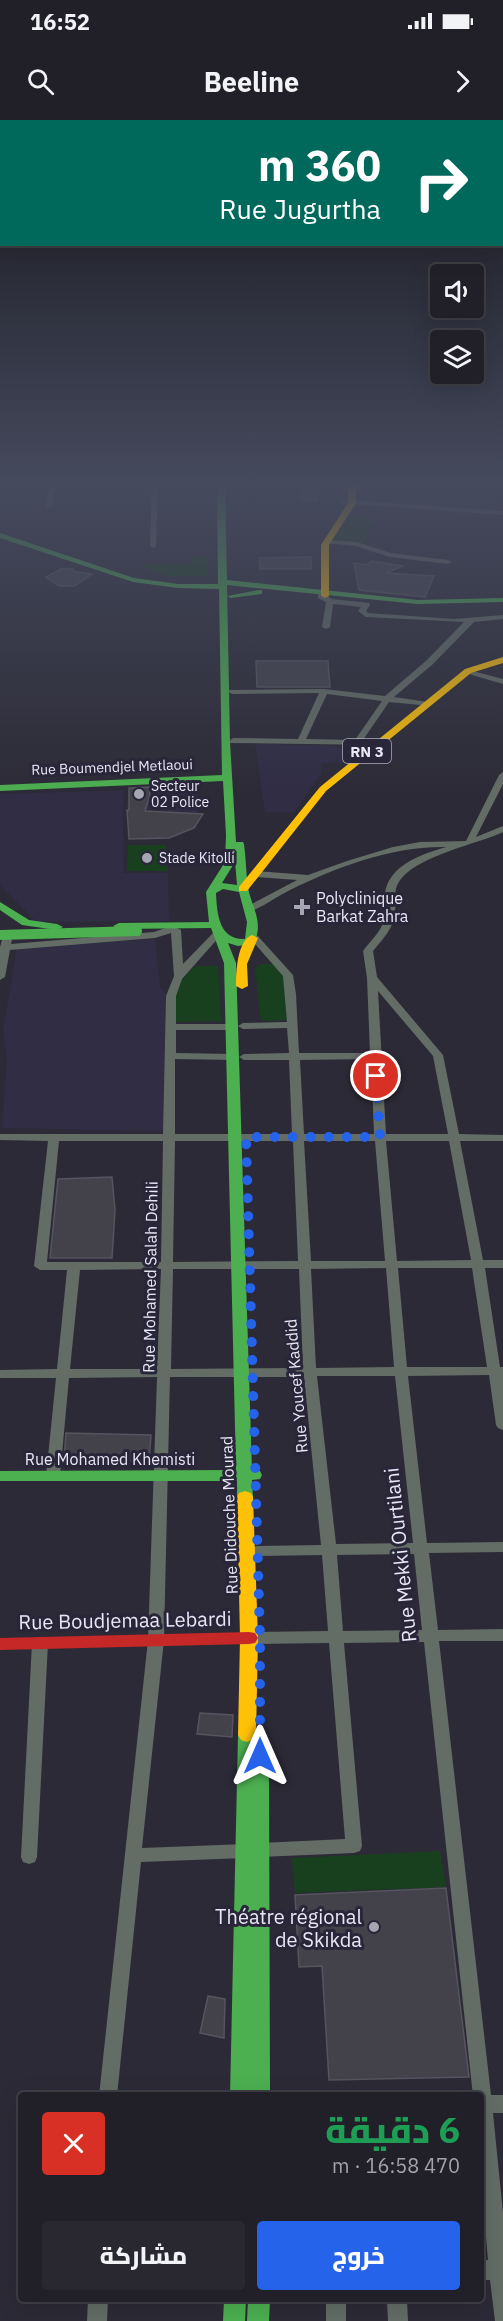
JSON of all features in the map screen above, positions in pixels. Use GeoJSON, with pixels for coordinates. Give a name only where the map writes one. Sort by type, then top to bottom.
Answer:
{"type":"FeatureCollection","features":[{"type":"Feature","properties":{"kind":"main road"},"geometry":{"type":"LineString","coordinates":[[0,905],[21,923],[37,928],[217,930],[226,940],[238,944],[249,942],[253,937],[233,741],[227,588]]}},
{"type":"Feature","properties":{"kind":"main road"},"geometry":{"type":"LineString","coordinates":[[216,889],[230,862],[231,835],[226,778],[227,588]]}},
{"type":"Feature","properties":{"kind":"main road"},"geometry":{"type":"LineString","coordinates":[[265,588],[322,595],[418,602],[503,602]]}},
{"type":"Feature","properties":{"kind":"main road"},"geometry":{"type":"LineString","coordinates":[[265,588],[283,589]]}},
{"type":"Feature","properties":{"kind":"main road"},"geometry":{"type":"LineString","coordinates":[[322,588],[322,595]]}},
{"type":"Feature","properties":{"kind":"main road","name":"RN 3"},"geometry":{"type":"LineString","coordinates":[[248,876],[323,789],[377,742],[468,671],[503,660]]}},
{"type":"Feature","properties":{"kind":"main road","name":"Rue Boumendjel Metlaoui"},"geometry":{"type":"LineString","coordinates":[[0,788],[226,778]]}},
{"type":"Feature","properties":{"kind":"main road"},"geometry":{"type":"LineString","coordinates":[[216,889],[248,876]]}},
{"type":"Feature","properties":{"kind":"main road","name":"Rue Didouche Mourad"},"geometry":{"type":"LineString","coordinates":[[216,889],[217,930],[230,963],[237,1027],[254,1638]]}},
{"type":"Feature","properties":{"kind":"main road"},"geometry":{"type":"LineString","coordinates":[[0,914],[5,937],[217,930]]}},
{"type":"Feature","properties":{"kind":"main road","name":"Rue Didouche Mourad"},"geometry":{"type":"LineString","coordinates":[[237,1027],[241,964],[253,937]]}},
{"type":"Feature","properties":{"kind":"main road","name":"Rue Didouche Mourad"},"geometry":{"type":"LineString","coordinates":[[240,2092],[252,1851],[257,1551],[250,1475]]}},
{"type":"Feature","properties":{"kind":"main road","name":"Rue Mohamed Khemisti"},"geometry":{"type":"LineString","coordinates":[[0,1476],[250,1475]]}},
{"type":"Feature","properties":{"kind":"main road","name":"Rue Boudjemaa Lebardi"},"geometry":{"type":"LineString","coordinates":[[0,1644],[254,1638]]}},
{"type":"Feature","properties":{"kind":"main road","name":"Rue Didouche Mourad"},"geometry":{"type":"LineString","coordinates":[[252,1851],[260,2092]]}},
{"type":"Feature","properties":{"kind":"main road"},"geometry":{"type":"LineString","coordinates":[[234,2321],[235,2302]]}},
{"type":"Feature","properties":{"kind":"main road"},"geometry":{"type":"LineString","coordinates":[[258,2321],[259,2302]]}},
{"type":"Feature","properties":{"kind":"street"},"geometry":{"type":"LineString","coordinates":[[326,627],[322,595],[366,605],[362,611],[366,615],[471,620],[503,617]]}},
{"type":"Feature","properties":{"kind":"street"},"geometry":{"type":"LineString","coordinates":[[358,742],[387,699],[430,662],[471,620]]}},
{"type":"Feature","properties":{"kind":"street"},"geometry":{"type":"LineString","coordinates":[[468,671],[503,682]]}},
{"type":"Feature","properties":{"kind":"street"},"geometry":{"type":"LineString","coordinates":[[232,692],[324,692],[428,704]]}},
{"type":"Feature","properties":{"kind":"street"},"geometry":{"type":"LineString","coordinates":[[301,741],[324,692]]}},
{"type":"Feature","properties":{"kind":"street"},"geometry":{"type":"LineString","coordinates":[[233,741],[377,742]]}},
{"type":"Feature","properties":{"kind":"street"},"geometry":{"type":"LineString","coordinates":[[249,909],[267,897],[309,878],[414,845],[469,843],[503,775]]}},
{"type":"Feature","properties":{"kind":"street","name":"Rue Mekki Ourtilani"},"geometry":{"type":"LineString","coordinates":[[481,2092],[401,1371],[380,1137],[372,978],[368,951],[390,918],[391,889],[394,881],[411,865],[503,829]]}},
{"type":"Feature","properties":{"kind":"street"},"geometry":{"type":"LineString","coordinates":[[248,876],[309,878]]}},
{"type":"Feature","properties":{"kind":"street"},"geometry":{"type":"LineString","coordinates":[[178,975],[204,950],[217,930]]}},
{"type":"Feature","properties":{"kind":"street"},"geometry":{"type":"LineString","coordinates":[[0,977],[5,937],[174,933]]}},
{"type":"Feature","properties":{"kind":"street","name":"Rue Mohamed Salah Dehili"},"geometry":{"type":"LineString","coordinates":[[108,2092],[156,1640],[167,1266],[170,1028],[172,985],[178,975],[174,933]]}},
{"type":"Feature","properties":{"kind":"street","name":"Rue Youcef Kaddid"},"geometry":{"type":"LineString","coordinates":[[252,1851],[354,1846],[329,1550],[310,1372],[293,1025],[288,975],[253,937]]}},
{"type":"Feature","properties":{"kind":"street"},"geometry":{"type":"LineString","coordinates":[[372,978],[438,1055],[499,1371],[503,1425]]}},
{"type":"Feature","properties":{"kind":"street"},"geometry":{"type":"LineString","coordinates":[[170,1028],[293,1025]]}},
{"type":"Feature","properties":{"kind":"street"},"geometry":{"type":"LineString","coordinates":[[170,1056],[375,1056]]}},
{"type":"Feature","properties":{"kind":"street"},"geometry":{"type":"LineString","coordinates":[[0,1137],[503,1138]]}},
{"type":"Feature","properties":{"kind":"street"},"geometry":{"type":"LineString","coordinates":[[54,1137],[40,1266],[503,1264]]}},
{"type":"Feature","properties":{"kind":"street"},"geometry":{"type":"LineString","coordinates":[[53,1476],[74,1266]]}},
{"type":"Feature","properties":{"kind":"street"},"geometry":{"type":"LineString","coordinates":[[0,1374],[499,1371]]}},
{"type":"Feature","properties":{"kind":"street"},"geometry":{"type":"LineString","coordinates":[[257,1551],[503,1546]]}},
{"type":"Feature","properties":{"kind":"street","name":"Rue Boudjemaa Lebardi"},"geometry":{"type":"LineString","coordinates":[[254,1638],[503,1635]]}},
{"type":"Feature","properties":{"kind":"street"},"geometry":{"type":"LineString","coordinates":[[29,1857],[40,1643]]}},
{"type":"Feature","properties":{"kind":"street"},"geometry":{"type":"LineString","coordinates":[[135,1855],[252,1851]]}},
{"type":"Feature","properties":{"kind":"street"},"geometry":{"type":"LineString","coordinates":[[484,2104],[503,2104]]}},
{"type":"Feature","properties":{"kind":"street","name":"Rue Mekki Ourtilani"},"geometry":{"type":"LineString","coordinates":[[484,2130],[495,2270],[503,2316]]}},
{"type":"Feature","properties":{"kind":"street"},"geometry":{"type":"LineString","coordinates":[[98,2302],[98,2321]]}},
{"type":"Feature","properties":{"kind":"street"},"geometry":{"type":"LineString","coordinates":[[336,2302],[336,2321]]}},
{"type":"Feature","properties":{"kind":"street"},"geometry":{"type":"LineString","coordinates":[[398,2302],[398,2321]]}},
{"type":"Feature","properties":{"kind":"shaded area"},"geometry":{"type":"Polygon","coordinates":[[[255,744],[345,746],[354,750],[341,763],[321,763],[321,774],[294,812],[265,812],[255,744]]]}},
{"type":"Feature","properties":{"kind":"shaded area"},"geometry":{"type":"Polygon","coordinates":[[[195,786],[197,813],[126,808],[127,801],[149,801],[150,787],[195,786]]]}},
{"type":"Feature","properties":{"kind":"shaded area"},"geometry":{"type":"Polygon","coordinates":[[[123,790],[123,873],[168,873],[169,921],[36,922],[0,885],[0,794],[123,790]]]}},
{"type":"Feature","properties":{"kind":"shaded area"},"geometry":{"type":"Polygon","coordinates":[[[155,939],[160,986],[166,994],[164,1131],[2,1128],[7,1060],[3,1031],[17,948],[155,939]]]}},
{"type":"Feature","properties":{"kind":"green space","name":"Stade Kitolli"},"geometry":{"type":"Polygon","coordinates":[[[128,845],[166,845],[168,871],[127,871],[128,845]]]}},
{"type":"Feature","properties":{"kind":"green space"},"geometry":{"type":"Polygon","coordinates":[[[260,964],[273,964],[284,974],[287,1020],[261,1021],[255,968],[260,964]]]}},
{"type":"Feature","properties":{"kind":"green space"},"geometry":{"type":"Polygon","coordinates":[[[195,966],[218,966],[221,1021],[174,1022],[176,986],[195,966]]]}},
{"type":"Feature","properties":{"kind":"green space"},"geometry":{"type":"Polygon","coordinates":[[[440,1851],[446,1887],[295,1893],[292,1858],[440,1851]]]}},
{"type":"Feature","properties":{"kind":"building"},"geometry":{"type":"Polygon","coordinates":[[[359,588],[429,588],[425,597],[359,590],[359,588]]]}},
{"type":"Feature","properties":{"kind":"building"},"geometry":{"type":"Polygon","coordinates":[[[256,661],[328,661],[330,687],[257,687],[256,661]]]}},
{"type":"Feature","properties":{"kind":"building"},"geometry":{"type":"Polygon","coordinates":[[[149,787],[150,795],[145,811],[203,814],[194,828],[169,838],[129,839],[127,810],[129,810],[129,788],[149,787]]]}},
{"type":"Feature","properties":{"kind":"building"},"geometry":{"type":"Polygon","coordinates":[[[112,1177],[115,1210],[112,1258],[50,1258],[58,1179],[112,1177]]]}},
{"type":"Feature","properties":{"kind":"building"},"geometry":{"type":"Polygon","coordinates":[[[66,1433],[151,1435],[149,1461],[64,1460],[66,1433]]]}},
{"type":"Feature","properties":{"kind":"building"},"geometry":{"type":"Polygon","coordinates":[[[200,1713],[233,1715],[232,1737],[197,1734],[200,1713]]]}},
{"type":"Feature","properties":{"kind":"building"},"geometry":{"type":"Polygon","coordinates":[[[446,1888],[469,2077],[329,2080],[322,1966],[299,1967],[295,1895],[446,1888]]]}},
{"type":"Feature","properties":{"kind":"building"},"geometry":{"type":"Polygon","coordinates":[[[208,1996],[225,1999],[224,2038],[200,2033],[208,1996]]]}},
{"type":"Feature","properties":{"kind":"traffic: fast"},"geometry":{"type":"LineString","coordinates":[[211,892],[230,862],[223,588]]}},
{"type":"Feature","properties":{"kind":"traffic: fast"},"geometry":{"type":"LineString","coordinates":[[279,588],[418,602],[503,600]]}},
{"type":"Feature","properties":{"kind":"traffic: fast"},"geometry":{"type":"LineString","coordinates":[[231,596],[259,592]]}},
{"type":"Feature","properties":{"kind":"traffic: fast"},"geometry":{"type":"LineString","coordinates":[[0,788],[226,778]]}},
{"type":"Feature","properties":{"kind":"traffic: fast"},"geometry":{"type":"LineString","coordinates":[[239,844],[243,889]]}},
{"type":"Feature","properties":{"kind":"traffic: fast"},"geometry":{"type":"LineString","coordinates":[[221,886],[243,889],[253,922],[249,942],[229,940],[217,929],[212,912],[211,892],[221,886]]}},
{"type":"Feature","properties":{"kind":"traffic: fast"},"geometry":{"type":"LineString","coordinates":[[0,905],[26,923],[57,927]]}},
{"type":"Feature","properties":{"kind":"traffic: fast"},"geometry":{"type":"LineString","coordinates":[[119,926],[214,925]]}},
{"type":"Feature","properties":{"kind":"traffic: fast"},"geometry":{"type":"LineString","coordinates":[[0,935],[137,931]]}},
{"type":"Feature","properties":{"kind":"traffic: fast"},"geometry":{"type":"LineString","coordinates":[[219,935],[230,963],[245,1497]]}},
{"type":"Feature","properties":{"kind":"traffic: fast"},"geometry":{"type":"LineString","coordinates":[[0,1476],[254,1475]]}},
{"type":"Feature","properties":{"kind":"traffic: fast"},"geometry":{"type":"LineString","coordinates":[[240,2092],[247,1735]]}},
{"type":"Feature","properties":{"kind":"traffic: fast"},"geometry":{"type":"LineString","coordinates":[[260,1765],[260,2092]]}},
{"type":"Feature","properties":{"kind":"traffic: fast"},"geometry":{"type":"LineString","coordinates":[[234,2321],[235,2302]]}},
{"type":"Feature","properties":{"kind":"traffic: fast"},"geometry":{"type":"LineString","coordinates":[[258,2321],[259,2302]]}},
{"type":"Feature","properties":{"kind":"traffic: slow"},"geometry":{"type":"LineString","coordinates":[[325,588],[325,596]]}},
{"type":"Feature","properties":{"kind":"traffic: slow"},"geometry":{"type":"LineString","coordinates":[[243,889],[323,789],[468,671],[503,660]]}},
{"type":"Feature","properties":{"kind":"traffic: slow"},"geometry":{"type":"LineString","coordinates":[[242,986],[241,964],[252,938]]}},
{"type":"Feature","properties":{"kind":"traffic: slow"},"geometry":{"type":"LineString","coordinates":[[245,1497],[249,1638],[247,1735]]}},
{"type":"Feature","properties":{"kind":"traffic: jam"},"geometry":{"type":"LineString","coordinates":[[0,1644],[249,1638]]}},
{"type":"Feature","properties":{"kind":"place","name":"Secteur 02 Police"},"geometry":{"type":"Point","coordinates":[139,794]}},
{"type":"Feature","properties":{"kind":"place","name":"Stade Kitolli"},"geometry":{"type":"Point","coordinates":[147,858]}},
{"type":"Feature","properties":{"kind":"place","name":"Polyclinique Barkat Zahra"},"geometry":{"type":"Point","coordinates":[302,907]}},
{"type":"Feature","properties":{"kind":"place","name":"Théatre régional de Skikda"},"geometry":{"type":"Point","coordinates":[374,1927]}},
{"type":"Feature","properties":{"kind":"route"},"geometry":{"type":"LineString","coordinates":[[260,1756],[260,1638],[246,1137],[380,1137],[376,1076]]}}]}
